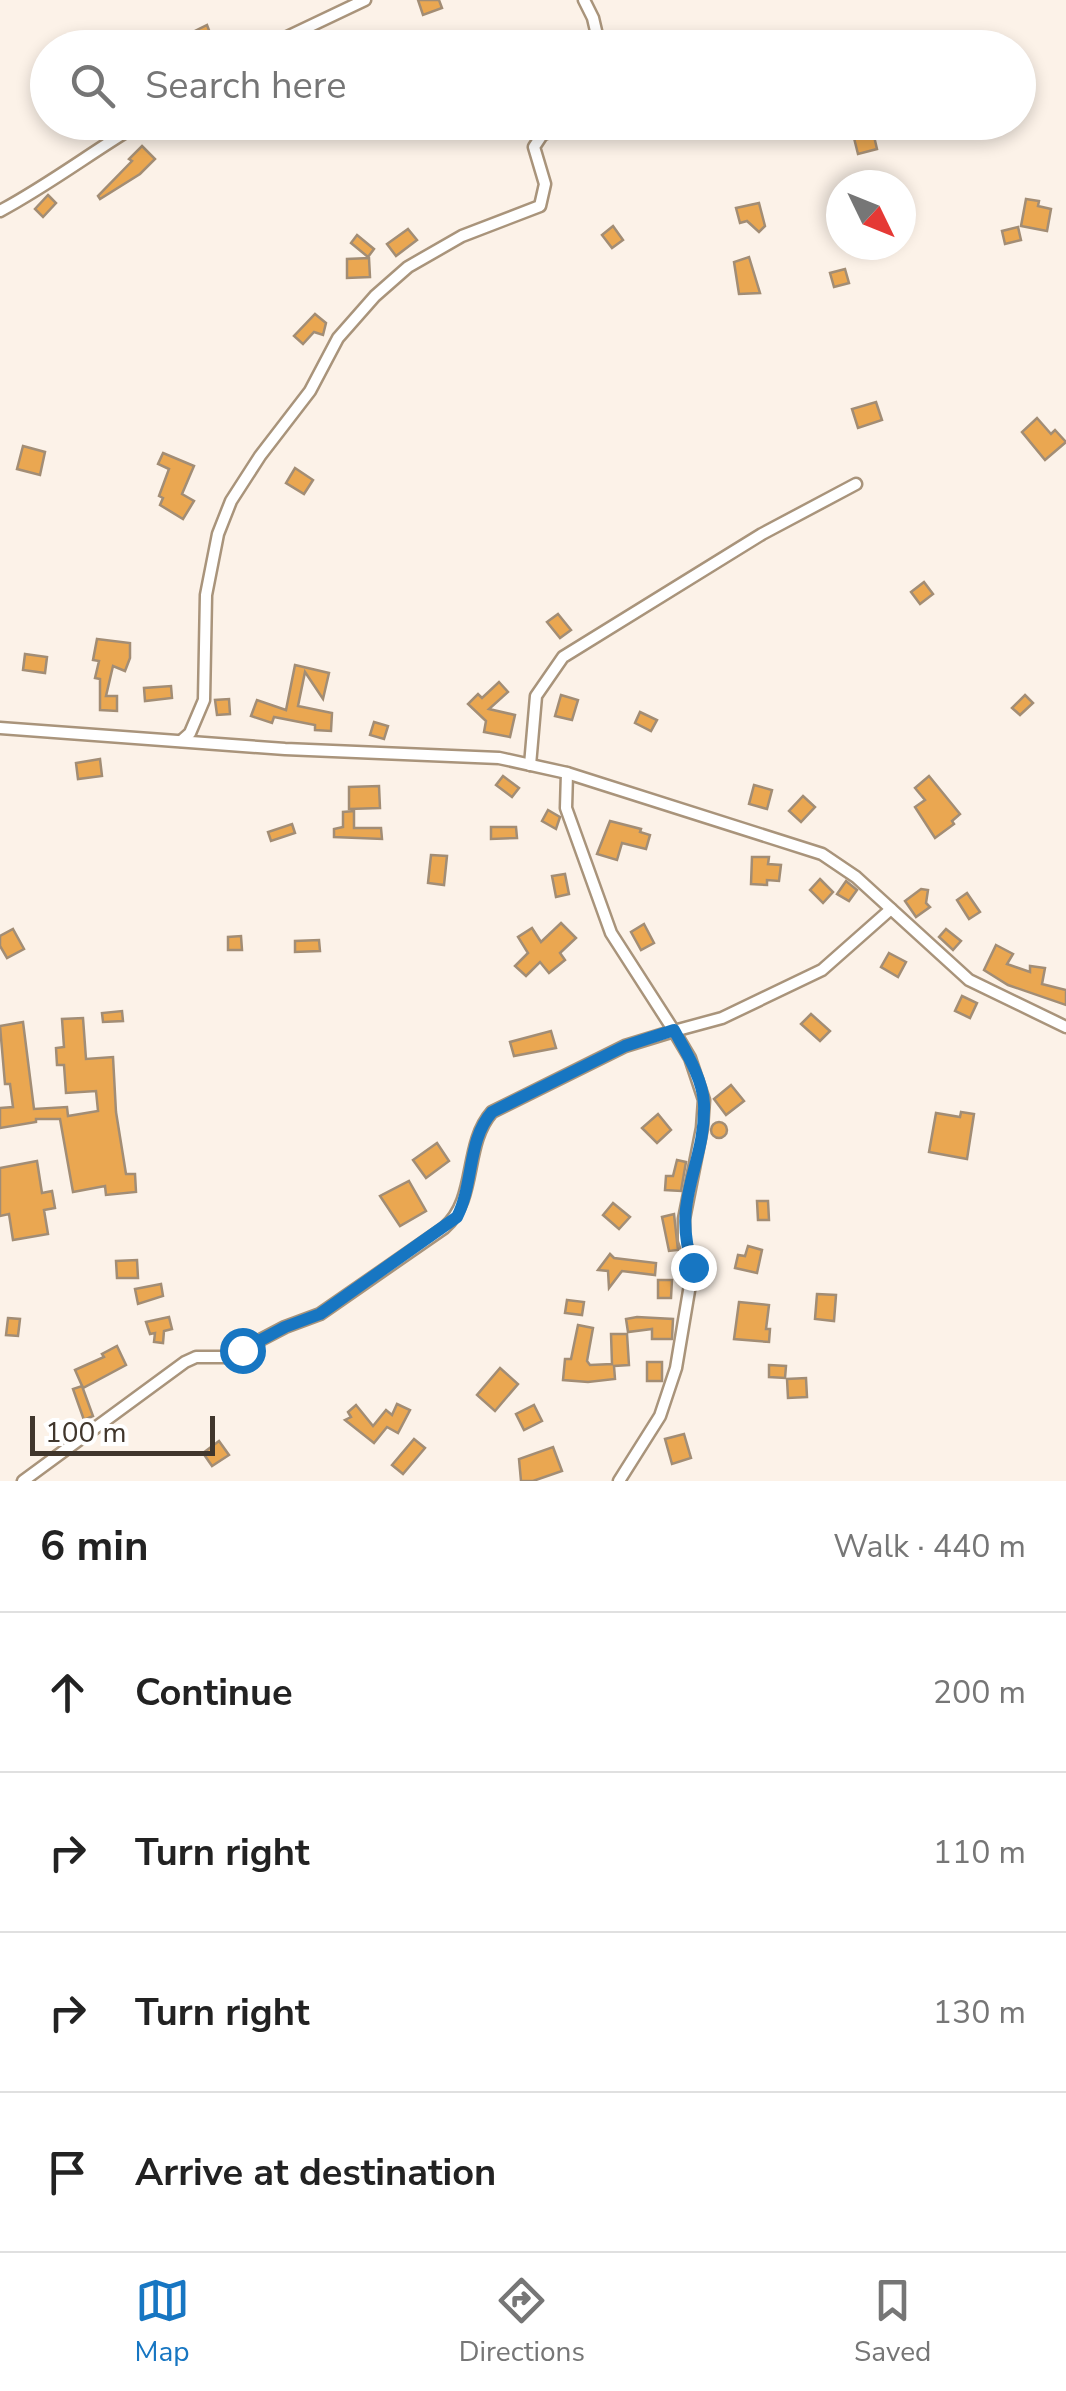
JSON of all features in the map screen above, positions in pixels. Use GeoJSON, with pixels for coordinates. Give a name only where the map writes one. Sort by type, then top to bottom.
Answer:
{"type":"FeatureCollection","features":[{"type":"Feature","properties":{"kind":"street"},"geometry":{"type":"LineString","coordinates":[[302,30],[365,0]]}},
{"type":"Feature","properties":{"kind":"street"},"geometry":{"type":"LineString","coordinates":[[584,0],[596,30]]}},
{"type":"Feature","properties":{"kind":"street"},"geometry":{"type":"LineString","coordinates":[[0,211],[40,190],[112,140]]}},
{"type":"Feature","properties":{"kind":"street"},"geometry":{"type":"LineString","coordinates":[[180,741],[190,734],[204,700],[206,595],[218,534],[231,501],[310,392],[338,338],[375,296],[408,267],[462,236],[540,206],[545,184],[534,147],[539,140]]}},
{"type":"Feature","properties":{"kind":"street"},"geometry":{"type":"LineString","coordinates":[[530,764],[536,696],[563,657],[762,534],[856,484]]}},
{"type":"Feature","properties":{"kind":"street"},"geometry":{"type":"LineString","coordinates":[[0,728],[286,749],[499,758],[567,773],[822,854],[856,876],[969,980],[1066,1027]]}},
{"type":"Feature","properties":{"kind":"street"},"geometry":{"type":"LineString","coordinates":[[567,773],[566,808],[612,932],[690,1058],[704,1100],[684,1218],[684,1240],[693,1267],[676,1368],[660,1416],[619,1481]]}},
{"type":"Feature","properties":{"kind":"street"},"geometry":{"type":"LineString","coordinates":[[23,1481],[185,1362],[228,1358],[285,1327],[320,1314],[444,1228],[457,1217],[462,1206],[478,1137],[492,1112],[625,1046],[722,1018],[822,970],[891,909]]}},
{"type":"Feature","properties":{"kind":"building"},"geometry":{"type":"Polygon","coordinates":[[[418,0],[439,0],[442,8],[423,15],[418,0]]]}},
{"type":"Feature","properties":{"kind":"building"},"geometry":{"type":"Polygon","coordinates":[[[854,140],[875,140],[877,149],[858,154],[854,140]]]}},
{"type":"Feature","properties":{"kind":"building"},"geometry":{"type":"Polygon","coordinates":[[[142,146],[155,159],[140,174],[100,199],[98,196],[142,146]]]}},
{"type":"Feature","properties":{"kind":"building"},"geometry":{"type":"Polygon","coordinates":[[[48,195],[56,203],[43,217],[35,209],[48,195]]]}},
{"type":"Feature","properties":{"kind":"building"},"geometry":{"type":"Polygon","coordinates":[[[1026,199],[1051,209],[1047,231],[1021,226],[1026,199]]]}},
{"type":"Feature","properties":{"kind":"building"},"geometry":{"type":"Polygon","coordinates":[[[759,203],[765,226],[759,232],[747,221],[740,223],[736,208],[759,203]]]}},
{"type":"Feature","properties":{"kind":"building"},"geometry":{"type":"Polygon","coordinates":[[[613,226],[623,240],[612,248],[602,235],[613,226]]]}},
{"type":"Feature","properties":{"kind":"building"},"geometry":{"type":"Polygon","coordinates":[[[1018,227],[1021,240],[1005,244],[1002,231],[1018,227]]]}},
{"type":"Feature","properties":{"kind":"building"},"geometry":{"type":"Polygon","coordinates":[[[408,229],[417,240],[396,256],[387,244],[408,229]]]}},
{"type":"Feature","properties":{"kind":"building"},"geometry":{"type":"Polygon","coordinates":[[[357,235],[374,249],[368,257],[351,243],[357,235]]]}},
{"type":"Feature","properties":{"kind":"building"},"geometry":{"type":"Polygon","coordinates":[[[749,257],[760,293],[739,294],[734,262],[749,257]]]}},
{"type":"Feature","properties":{"kind":"building"},"geometry":{"type":"Polygon","coordinates":[[[369,258],[370,277],[347,278],[347,259],[369,258]]]}},
{"type":"Feature","properties":{"kind":"building"},"geometry":{"type":"Polygon","coordinates":[[[845,269],[849,283],[834,287],[830,273],[845,269]]]}},
{"type":"Feature","properties":{"kind":"building"},"geometry":{"type":"Polygon","coordinates":[[[315,314],[326,323],[323,335],[314,332],[303,344],[294,336],[315,314]]]}},
{"type":"Feature","properties":{"kind":"building"},"geometry":{"type":"Polygon","coordinates":[[[876,402],[882,420],[858,428],[852,409],[876,402]]]}},
{"type":"Feature","properties":{"kind":"building"},"geometry":{"type":"Polygon","coordinates":[[[1037,418],[1051,434],[1055,430],[1066,442],[1045,460],[1022,432],[1037,418]]]}},
{"type":"Feature","properties":{"kind":"building"},"geometry":{"type":"Polygon","coordinates":[[[23,446],[45,452],[40,475],[17,469],[23,446]]]}},
{"type":"Feature","properties":{"kind":"building"},"geometry":{"type":"Polygon","coordinates":[[[163,453],[194,466],[182,494],[194,501],[183,519],[160,505],[163,498],[159,496],[169,469],[158,464],[163,453]]]}},
{"type":"Feature","properties":{"kind":"building"},"geometry":{"type":"Polygon","coordinates":[[[295,468],[313,480],[304,494],[286,483],[295,468]]]}},
{"type":"Feature","properties":{"kind":"building"},"geometry":{"type":"Polygon","coordinates":[[[924,582],[933,594],[920,604],[911,592],[924,582]]]}},
{"type":"Feature","properties":{"kind":"building"},"geometry":{"type":"Polygon","coordinates":[[[558,614],[571,630],[560,638],[547,622],[558,614]]]}},
{"type":"Feature","properties":{"kind":"building"},"geometry":{"type":"Polygon","coordinates":[[[97,639],[130,643],[125,671],[113,666],[106,696],[117,696],[117,711],[100,710],[100,679],[95,678],[99,661],[93,660],[97,639]]]}},
{"type":"Feature","properties":{"kind":"building"},"geometry":{"type":"Polygon","coordinates":[[[25,654],[47,657],[45,673],[23,670],[25,654]]]}},
{"type":"Feature","properties":{"kind":"building"},"geometry":{"type":"Polygon","coordinates":[[[295,665],[329,673],[323,699],[305,672],[298,706],[332,713],[331,731],[274,717],[272,723],[251,716],[257,700],[286,710],[295,665]]]}},
{"type":"Feature","properties":{"kind":"building"},"geometry":{"type":"Polygon","coordinates":[[[499,682],[508,692],[489,709],[515,715],[510,737],[484,732],[486,721],[468,704],[478,694],[482,698],[499,682]]]}},
{"type":"Feature","properties":{"kind":"building"},"geometry":{"type":"Polygon","coordinates":[[[171,686],[172,698],[145,701],[144,688],[171,686]]]}},
{"type":"Feature","properties":{"kind":"building"},"geometry":{"type":"Polygon","coordinates":[[[561,695],[578,700],[572,720],[555,716],[561,695]]]}},
{"type":"Feature","properties":{"kind":"building"},"geometry":{"type":"Polygon","coordinates":[[[1025,695],[1033,703],[1020,715],[1012,708],[1025,695]]]}},
{"type":"Feature","properties":{"kind":"building"},"geometry":{"type":"Polygon","coordinates":[[[229,699],[230,714],[217,715],[215,700],[229,699]]]}},
{"type":"Feature","properties":{"kind":"building"},"geometry":{"type":"Polygon","coordinates":[[[640,712],[657,720],[651,731],[635,723],[640,712]]]}},
{"type":"Feature","properties":{"kind":"building"},"geometry":{"type":"Polygon","coordinates":[[[374,722],[388,726],[384,739],[370,735],[374,722]]]}},
{"type":"Feature","properties":{"kind":"building"},"geometry":{"type":"Polygon","coordinates":[[[100,759],[102,776],[78,779],[76,763],[100,759]]]}},
{"type":"Feature","properties":{"kind":"building"},"geometry":{"type":"Polygon","coordinates":[[[503,776],[519,788],[512,797],[496,785],[503,776]]]}},
{"type":"Feature","properties":{"kind":"building"},"geometry":{"type":"Polygon","coordinates":[[[929,776],[960,814],[952,821],[954,824],[935,838],[915,807],[925,800],[915,788],[929,776]]]}},
{"type":"Feature","properties":{"kind":"building"},"geometry":{"type":"Polygon","coordinates":[[[754,785],[772,790],[767,809],[749,804],[754,785]]]}},
{"type":"Feature","properties":{"kind":"building"},"geometry":{"type":"Polygon","coordinates":[[[379,786],[380,808],[349,809],[349,787],[379,786]]]}},
{"type":"Feature","properties":{"kind":"building"},"geometry":{"type":"Polygon","coordinates":[[[803,796],[815,807],[801,822],[789,811],[803,796]]]}},
{"type":"Feature","properties":{"kind":"building"},"geometry":{"type":"Polygon","coordinates":[[[548,810],[560,817],[556,829],[542,821],[548,810]]]}},
{"type":"Feature","properties":{"kind":"building"},"geometry":{"type":"Polygon","coordinates":[[[354,811],[354,828],[381,828],[382,839],[334,837],[334,829],[343,827],[343,812],[354,811]]]}},
{"type":"Feature","properties":{"kind":"building"},"geometry":{"type":"Polygon","coordinates":[[[610,821],[650,835],[646,849],[622,843],[617,860],[597,854],[610,821]]]}},
{"type":"Feature","properties":{"kind":"building"},"geometry":{"type":"Polygon","coordinates":[[[292,824],[295,833],[271,841],[268,832],[292,824]]]}},
{"type":"Feature","properties":{"kind":"building"},"geometry":{"type":"Polygon","coordinates":[[[491,827],[516,827],[517,838],[491,839],[491,827]]]}},
{"type":"Feature","properties":{"kind":"building"},"geometry":{"type":"Polygon","coordinates":[[[431,855],[447,856],[444,885],[428,883],[431,855]]]}},
{"type":"Feature","properties":{"kind":"building"},"geometry":{"type":"Polygon","coordinates":[[[752,857],[769,857],[768,864],[781,865],[779,881],[751,884],[752,857]]]}},
{"type":"Feature","properties":{"kind":"building"},"geometry":{"type":"Polygon","coordinates":[[[565,874],[569,894],[556,897],[552,876],[565,874]]]}},
{"type":"Feature","properties":{"kind":"building"},"geometry":{"type":"Polygon","coordinates":[[[820,879],[833,892],[823,903],[810,890],[820,879]]]}},
{"type":"Feature","properties":{"kind":"building"},"geometry":{"type":"Polygon","coordinates":[[[846,881],[857,890],[849,901],[837,894],[846,881]]]}},
{"type":"Feature","properties":{"kind":"building"},"geometry":{"type":"Polygon","coordinates":[[[921,889],[928,890],[926,903],[930,907],[916,917],[905,901],[921,889]]]}},
{"type":"Feature","properties":{"kind":"building"},"geometry":{"type":"Polygon","coordinates":[[[967,893],[980,912],[969,919],[957,900],[967,893]]]}},
{"type":"Feature","properties":{"kind":"building"},"geometry":{"type":"Polygon","coordinates":[[[561,923],[576,938],[560,953],[565,960],[549,973],[540,962],[526,976],[515,966],[528,953],[518,937],[532,928],[541,942],[561,923]]]}},
{"type":"Feature","properties":{"kind":"building"},"geometry":{"type":"Polygon","coordinates":[[[644,924],[654,943],[641,950],[631,932],[644,924]]]}},
{"type":"Feature","properties":{"kind":"building"},"geometry":{"type":"Polygon","coordinates":[[[13,929],[24,949],[7,958],[0,946],[0,936],[13,929]]]}},
{"type":"Feature","properties":{"kind":"building"},"geometry":{"type":"Polygon","coordinates":[[[946,929],[961,941],[953,950],[939,937],[946,929]]]}},
{"type":"Feature","properties":{"kind":"building"},"geometry":{"type":"Polygon","coordinates":[[[241,936],[242,950],[228,950],[228,937],[241,936]]]}},
{"type":"Feature","properties":{"kind":"building"},"geometry":{"type":"Polygon","coordinates":[[[319,940],[320,951],[295,952],[295,941],[319,940]]]}},
{"type":"Feature","properties":{"kind":"building"},"geometry":{"type":"Polygon","coordinates":[[[996,945],[1013,954],[1007,964],[1030,972],[1030,966],[1045,968],[1042,984],[1066,990],[1066,1005],[1008,985],[984,970],[996,945]]]}},
{"type":"Feature","properties":{"kind":"building"},"geometry":{"type":"Polygon","coordinates":[[[889,953],[906,962],[898,977],[881,967],[889,953]]]}},
{"type":"Feature","properties":{"kind":"building"},"geometry":{"type":"Polygon","coordinates":[[[962,996],[977,1003],[970,1018],[955,1011],[962,996]]]}},
{"type":"Feature","properties":{"kind":"building"},"geometry":{"type":"Polygon","coordinates":[[[122,1011],[123,1021],[103,1022],[102,1013],[122,1011]]]}},
{"type":"Feature","properties":{"kind":"building"},"geometry":{"type":"Polygon","coordinates":[[[811,1014],[830,1031],[820,1041],[801,1024],[811,1014]]]}},
{"type":"Feature","properties":{"kind":"building"},"geometry":{"type":"Polygon","coordinates":[[[83,1018],[86,1059],[113,1057],[116,1112],[126,1174],[135,1174],[136,1192],[106,1195],[105,1186],[73,1192],[60,1119],[36,1119],[0,1128],[0,1108],[13,1107],[10,1084],[5,1084],[0,1026],[23,1022],[34,1109],[67,1107],[68,1116],[98,1111],[96,1091],[66,1093],[64,1065],[57,1065],[56,1048],[64,1047],[62,1019],[83,1018]]]}},
{"type":"Feature","properties":{"kind":"building"},"geometry":{"type":"Polygon","coordinates":[[[551,1031],[556,1048],[514,1056],[510,1042],[551,1031]]]}},
{"type":"Feature","properties":{"kind":"building"},"geometry":{"type":"Polygon","coordinates":[[[731,1085],[744,1101],[726,1115],[714,1099],[731,1085]]]}},
{"type":"Feature","properties":{"kind":"building"},"geometry":{"type":"Polygon","coordinates":[[[961,1112],[974,1114],[967,1159],[929,1152],[936,1113],[960,1117],[961,1112]]]}},
{"type":"Feature","properties":{"kind":"building"},"geometry":{"type":"Polygon","coordinates":[[[658,1114],[671,1130],[657,1143],[642,1128],[658,1114]]]}},
{"type":"Feature","properties":{"kind":"building"},"geometry":{"type":"Polygon","coordinates":[[[719,1122],[727,1130],[719,1138],[711,1130],[719,1122]]]}},
{"type":"Feature","properties":{"kind":"building"},"geometry":{"type":"Polygon","coordinates":[[[437,1143],[449,1161],[426,1178],[413,1160],[437,1143]]]}},
{"type":"Feature","properties":{"kind":"building"},"geometry":{"type":"Polygon","coordinates":[[[677,1160],[686,1162],[681,1191],[665,1190],[666,1176],[673,1176],[677,1160]]]}},
{"type":"Feature","properties":{"kind":"building"},"geometry":{"type":"Polygon","coordinates":[[[37,1161],[42,1193],[52,1191],[55,1208],[44,1210],[48,1234],[13,1240],[9,1214],[0,1216],[0,1168],[37,1161]]]}},
{"type":"Feature","properties":{"kind":"building"},"geometry":{"type":"Polygon","coordinates":[[[409,1181],[426,1211],[400,1226],[380,1196],[409,1181]]]}},
{"type":"Feature","properties":{"kind":"building"},"geometry":{"type":"Polygon","coordinates":[[[757,1201],[768,1201],[769,1220],[758,1220],[757,1201]]]}},
{"type":"Feature","properties":{"kind":"building"},"geometry":{"type":"Polygon","coordinates":[[[613,1203],[630,1217],[619,1229],[603,1215],[613,1203]]]}},
{"type":"Feature","properties":{"kind":"building"},"geometry":{"type":"Polygon","coordinates":[[[674,1214],[678,1250],[669,1251],[662,1217],[674,1214]]]}},
{"type":"Feature","properties":{"kind":"building"},"geometry":{"type":"Polygon","coordinates":[[[748,1246],[762,1250],[757,1273],[735,1268],[738,1255],[745,1256],[748,1246]]]}},
{"type":"Feature","properties":{"kind":"building"},"geometry":{"type":"Polygon","coordinates":[[[610,1254],[614,1258],[656,1263],[655,1275],[622,1271],[609,1288],[608,1271],[598,1270],[610,1254]]]}},
{"type":"Feature","properties":{"kind":"building"},"geometry":{"type":"Polygon","coordinates":[[[137,1260],[138,1278],[117,1278],[116,1261],[137,1260]]]}},
{"type":"Feature","properties":{"kind":"building"},"geometry":{"type":"Polygon","coordinates":[[[658,1280],[672,1280],[671,1298],[658,1298],[658,1280]]]}},
{"type":"Feature","properties":{"kind":"building"},"geometry":{"type":"Polygon","coordinates":[[[161,1284],[163,1296],[138,1304],[135,1289],[161,1284]]]}},
{"type":"Feature","properties":{"kind":"building"},"geometry":{"type":"Polygon","coordinates":[[[817,1294],[836,1295],[834,1321],[815,1319],[817,1294]]]}},
{"type":"Feature","properties":{"kind":"building"},"geometry":{"type":"Polygon","coordinates":[[[567,1300],[584,1302],[582,1315],[565,1313],[567,1300]]]}},
{"type":"Feature","properties":{"kind":"building"},"geometry":{"type":"Polygon","coordinates":[[[739,1302],[769,1305],[769,1342],[734,1339],[739,1302]]]}},
{"type":"Feature","properties":{"kind":"building"},"geometry":{"type":"Polygon","coordinates":[[[169,1317],[172,1329],[164,1331],[163,1343],[154,1342],[155,1333],[150,1334],[146,1322],[169,1317]]]}},
{"type":"Feature","properties":{"kind":"building"},"geometry":{"type":"Polygon","coordinates":[[[8,1318],[20,1319],[18,1336],[6,1335],[8,1318]]]}},
{"type":"Feature","properties":{"kind":"building"},"geometry":{"type":"Polygon","coordinates":[[[626,1319],[673,1319],[672,1339],[652,1339],[652,1329],[628,1332],[626,1319]]]}},
{"type":"Feature","properties":{"kind":"building"},"geometry":{"type":"Polygon","coordinates":[[[578,1325],[593,1328],[587,1361],[590,1365],[612,1364],[611,1334],[627,1334],[629,1365],[614,1366],[615,1379],[563,1380],[565,1359],[571,1359],[578,1325]]]}},
{"type":"Feature","properties":{"kind":"building"},"geometry":{"type":"Polygon","coordinates":[[[117,1346],[126,1365],[83,1388],[75,1370],[104,1357],[102,1354],[117,1346]]]}},
{"type":"Feature","properties":{"kind":"building"},"geometry":{"type":"Polygon","coordinates":[[[647,1362],[662,1362],[662,1381],[647,1381],[647,1362]]]}},
{"type":"Feature","properties":{"kind":"building"},"geometry":{"type":"Polygon","coordinates":[[[769,1365],[786,1366],[785,1378],[769,1377],[769,1365]]]}},
{"type":"Feature","properties":{"kind":"building"},"geometry":{"type":"Polygon","coordinates":[[[500,1368],[518,1384],[495,1411],[477,1395],[500,1368]]]}},
{"type":"Feature","properties":{"kind":"building"},"geometry":{"type":"Polygon","coordinates":[[[806,1378],[807,1397],[788,1398],[787,1379],[806,1378]]]}},
{"type":"Feature","properties":{"kind":"building"},"geometry":{"type":"Polygon","coordinates":[[[82,1386],[93,1416],[84,1420],[73,1389],[82,1386]]]}},
{"type":"Feature","properties":{"kind":"building"},"geometry":{"type":"Polygon","coordinates":[[[397,1404],[410,1410],[398,1433],[387,1427],[374,1443],[345,1420],[351,1417],[348,1412],[356,1405],[373,1426],[386,1410],[392,1415],[397,1404]]]}},
{"type":"Feature","properties":{"kind":"building"},"geometry":{"type":"Polygon","coordinates":[[[534,1405],[542,1421],[524,1430],[516,1414],[534,1405]]]}},
{"type":"Feature","properties":{"kind":"building"},"geometry":{"type":"Polygon","coordinates":[[[684,1434],[691,1458],[672,1464],[665,1439],[684,1434]]]}},
{"type":"Feature","properties":{"kind":"building"},"geometry":{"type":"Polygon","coordinates":[[[414,1439],[425,1448],[403,1474],[392,1465],[414,1439]]]}},
{"type":"Feature","properties":{"kind":"building"},"geometry":{"type":"Polygon","coordinates":[[[219,1441],[229,1455],[212,1466],[203,1453],[219,1441]]]}},
{"type":"Feature","properties":{"kind":"building"},"geometry":{"type":"Polygon","coordinates":[[[553,1447],[562,1471],[521,1481],[519,1459],[553,1447]]]}},
{"type":"Feature","properties":{"kind":"route"},"geometry":{"type":"LineString","coordinates":[[242,1350],[320,1314],[457,1217],[478,1137],[492,1112],[625,1046],[674,1030],[690,1058],[704,1100],[684,1218],[684,1240],[693,1267]]}}]}
